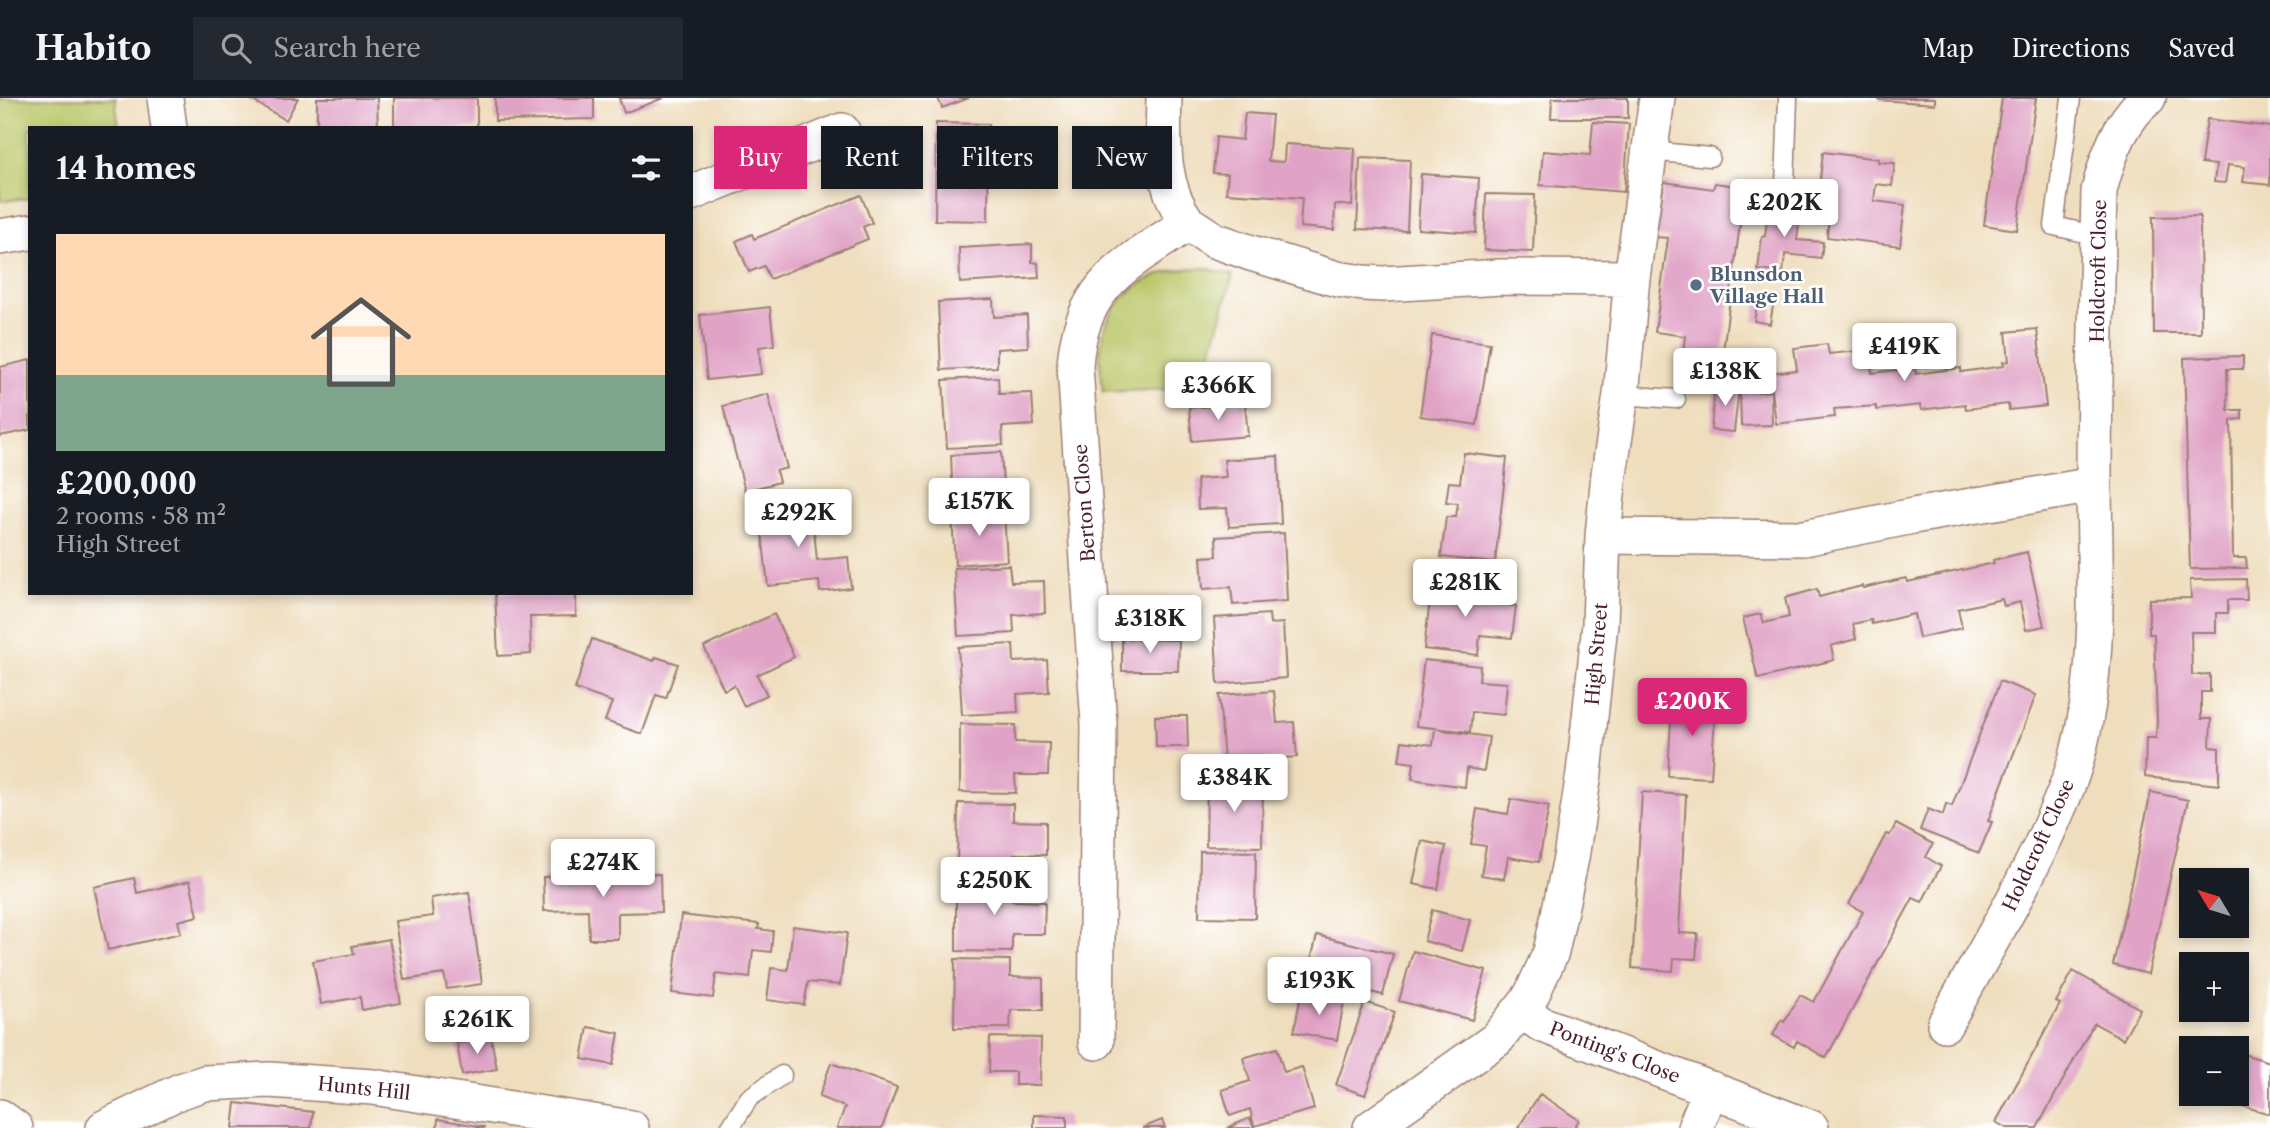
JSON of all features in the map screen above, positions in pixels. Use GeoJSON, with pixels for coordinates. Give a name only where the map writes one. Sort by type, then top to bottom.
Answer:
{"type":"FeatureCollection","features":[{"type":"Feature","properties":{"kind":"street"},"geometry":{"type":"LineString","coordinates":[[165,98],[169,126]]}},
{"type":"Feature","properties":{"kind":"street"},"geometry":{"type":"LineString","coordinates":[[1164,98],[1163,159],[1168,188],[1178,210],[1188,223],[1214,240],[1337,279],[1363,283],[1501,277],[1632,278]]}},
{"type":"Feature","properties":{"kind":"street","name":"High Street"},"geometry":{"type":"LineString","coordinates":[[1371,1128],[1497,1039],[1531,996],[1551,952],[1571,858],[1593,694],[1609,474],[1657,98]]}},
{"type":"Feature","properties":{"kind":"street","name":"Holdcroft Close"},"geometry":{"type":"LineString","coordinates":[[1945,1024],[2032,866],[2076,762],[2084,726],[2097,615],[2094,485],[2099,191],[2114,145],[2129,116],[2148,98]]}},
{"type":"Feature","properties":{"kind":"street"},"geometry":{"type":"LineString","coordinates":[[693,191],[821,139]]}},
{"type":"Feature","properties":{"kind":"street","name":"Berton Close"},"geometry":{"type":"LineString","coordinates":[[1096,1042],[1100,724],[1075,366],[1076,345],[1086,311],[1116,272],[1188,223]]}},
{"type":"Feature","properties":{"kind":"street"},"geometry":{"type":"LineString","coordinates":[[0,237],[28,232]]}},
{"type":"Feature","properties":{"kind":"street"},"geometry":{"type":"LineString","coordinates":[[1603,536],[1804,538],[2094,485]]}},
{"type":"Feature","properties":{"kind":"street","name":"Ponting's Close"},"geometry":{"type":"LineString","coordinates":[[1521,1010],[1541,1024],[1811,1128]]}},
{"type":"Feature","properties":{"kind":"street","name":"Hunts Hill"},"geometry":{"type":"LineString","coordinates":[[104,1128],[180,1091],[205,1083],[270,1080],[373,1087],[631,1128]]}},
{"type":"Feature","properties":{"kind":"street"},"geometry":{"type":"LineString","coordinates":[[1695,1128],[1711,1089]]}},
{"type":"Feature","properties":{"kind":"street"},"geometry":{"type":"LineString","coordinates":[[0,1117],[15,1128]]}},
{"type":"Feature","properties":{"kind":"lane"},"geometry":{"type":"LineString","coordinates":[[1786,186],[1788,98]]}},
{"type":"Feature","properties":{"kind":"lane"},"geometry":{"type":"LineString","coordinates":[[2071,98],[2054,226],[2098,236]]}},
{"type":"Feature","properties":{"kind":"lane"},"geometry":{"type":"LineString","coordinates":[[1650,151],[1710,158]]}},
{"type":"Feature","properties":{"kind":"lane"},"geometry":{"type":"LineString","coordinates":[[1621,395],[1676,399]]}},
{"type":"Feature","properties":{"kind":"lane"},"geometry":{"type":"LineString","coordinates":[[730,1128],[749,1098],[782,1075]]}},
{"type":"Feature","properties":{"kind":"green space"},"geometry":{"type":"Polygon","coordinates":[[[0,98],[115,98],[119,126],[28,126],[28,198],[0,201],[0,98]]]}},
{"type":"Feature","properties":{"kind":"green space"},"geometry":{"type":"Polygon","coordinates":[[[1204,268],[1233,275],[1201,388],[1103,392],[1100,359],[1102,338],[1108,319],[1118,304],[1131,291],[1164,273],[1204,268]]]}},
{"type":"Feature","properties":{"kind":"building"},"geometry":{"type":"Polygon","coordinates":[[[248,98],[298,98],[286,120],[248,98]]]}},
{"type":"Feature","properties":{"kind":"building"},"geometry":{"type":"Polygon","coordinates":[[[317,98],[377,98],[378,126],[317,126],[317,98]]]}},
{"type":"Feature","properties":{"kind":"building"},"geometry":{"type":"Polygon","coordinates":[[[394,98],[477,98],[477,126],[394,126],[394,98]]]}},
{"type":"Feature","properties":{"kind":"building"},"geometry":{"type":"Polygon","coordinates":[[[495,98],[594,98],[594,119],[495,121],[495,98]]]}},
{"type":"Feature","properties":{"kind":"building"},"geometry":{"type":"Polygon","coordinates":[[[619,98],[664,98],[624,113],[619,98]]]}},
{"type":"Feature","properties":{"kind":"building"},"geometry":{"type":"Polygon","coordinates":[[[938,98],[969,98],[942,108],[938,98]]]}},
{"type":"Feature","properties":{"kind":"building"},"geometry":{"type":"Polygon","coordinates":[[[1552,98],[1628,98],[1628,118],[1551,118],[1552,98]]]}},
{"type":"Feature","properties":{"kind":"building"},"geometry":{"type":"Polygon","coordinates":[[[1935,98],[1935,104],[1879,100],[1935,98]]]}},
{"type":"Feature","properties":{"kind":"building"},"geometry":{"type":"Polygon","coordinates":[[[2002,98],[2036,98],[2017,230],[1984,225],[2002,98]]]}},
{"type":"Feature","properties":{"kind":"building"},"geometry":{"type":"Polygon","coordinates":[[[1245,113],[1272,115],[1268,161],[1284,162],[1285,144],[1355,148],[1352,206],[1335,204],[1334,230],[1300,227],[1302,198],[1226,193],[1228,174],[1213,173],[1216,137],[1242,140],[1245,113]]]}},
{"type":"Feature","properties":{"kind":"building"},"geometry":{"type":"Polygon","coordinates":[[[2207,119],[2270,127],[2270,185],[2243,182],[2245,167],[2228,165],[2225,183],[2214,182],[2216,165],[2201,163],[2207,119]]]}},
{"type":"Feature","properties":{"kind":"building"},"geometry":{"type":"Polygon","coordinates":[[[1593,122],[1629,124],[1624,192],[1540,185],[1543,151],[1590,155],[1593,122]]]}},
{"type":"Feature","properties":{"kind":"building"},"geometry":{"type":"Polygon","coordinates":[[[936,123],[989,124],[937,126],[937,189],[988,189],[988,221],[935,220],[936,123]]]}},
{"type":"Feature","properties":{"kind":"building"},"geometry":{"type":"Polygon","coordinates":[[[1823,152],[1895,163],[1892,186],[1876,184],[1874,201],[1905,205],[1900,246],[1827,237],[1829,216],[1824,216],[1828,181],[1820,180],[1823,152]]]}},
{"type":"Feature","properties":{"kind":"building"},"geometry":{"type":"Polygon","coordinates":[[[1360,158],[1410,160],[1407,231],[1357,229],[1360,158]]]}},
{"type":"Feature","properties":{"kind":"building"},"geometry":{"type":"Polygon","coordinates":[[[1421,174],[1479,178],[1476,233],[1418,229],[1421,174]]]}},
{"type":"Feature","properties":{"kind":"building","name":"Blunsdon Village Hall"},"geometry":{"type":"Polygon","coordinates":[[[1664,182],[1713,189],[1715,183],[1745,187],[1721,366],[1682,361],[1685,336],[1655,332],[1668,238],[1656,237],[1664,182]]]}},
{"type":"Feature","properties":{"kind":"building"},"geometry":{"type":"Polygon","coordinates":[[[1486,194],[1535,195],[1533,252],[1484,250],[1486,194]]]}},
{"type":"Feature","properties":{"kind":"building"},"geometry":{"type":"Polygon","coordinates":[[[861,195],[872,223],[863,227],[868,239],[770,279],[764,266],[749,272],[736,241],[752,234],[754,239],[861,195]]]}},
{"type":"Feature","properties":{"kind":"building"},"geometry":{"type":"Polygon","coordinates":[[[1769,203],[1801,207],[1797,240],[1823,242],[1821,258],[1785,254],[1783,273],[1758,270],[1769,203]]]}},
{"type":"Feature","properties":{"kind":"building"},"geometry":{"type":"Polygon","coordinates":[[[2200,216],[2201,333],[2154,333],[2153,217],[2200,216]]]}},
{"type":"Feature","properties":{"kind":"building"},"geometry":{"type":"Polygon","coordinates":[[[1032,244],[1032,262],[1038,263],[1039,278],[960,283],[959,248],[1032,244]]]}},
{"type":"Feature","properties":{"kind":"building"},"geometry":{"type":"Polygon","coordinates":[[[1758,297],[1774,300],[1770,324],[1754,321],[1758,297]]]}},
{"type":"Feature","properties":{"kind":"building"},"geometry":{"type":"Polygon","coordinates":[[[993,299],[994,317],[1027,315],[1028,347],[997,349],[997,367],[941,370],[938,302],[993,299]]]}},
{"type":"Feature","properties":{"kind":"building"},"geometry":{"type":"Polygon","coordinates":[[[770,307],[774,345],[759,347],[761,374],[707,380],[700,315],[770,307]]]}},
{"type":"Feature","properties":{"kind":"building"},"geometry":{"type":"Polygon","coordinates":[[[2037,329],[2046,406],[2009,410],[2008,404],[1966,409],[1965,404],[1921,410],[1920,405],[1876,410],[1876,406],[1834,409],[1835,417],[1776,424],[1770,373],[1797,370],[1794,348],[1827,344],[1829,354],[1869,350],[1872,373],[1915,368],[1916,374],[1961,368],[1961,372],[2004,366],[2003,362],[2009,361],[2006,332],[2037,329]]]}},
{"type":"Feature","properties":{"kind":"building"},"geometry":{"type":"Polygon","coordinates":[[[1432,335],[1490,343],[1477,425],[1420,416],[1432,335]]]}},
{"type":"Feature","properties":{"kind":"building"},"geometry":{"type":"Polygon","coordinates":[[[2243,356],[2243,369],[2227,369],[2228,410],[2242,410],[2242,419],[2231,420],[2233,558],[2246,558],[2247,568],[2190,569],[2184,358],[2243,356]]]}},
{"type":"Feature","properties":{"kind":"building"},"geometry":{"type":"Polygon","coordinates":[[[28,360],[28,430],[0,436],[0,367],[28,360]]]}},
{"type":"Feature","properties":{"kind":"building"},"geometry":{"type":"Polygon","coordinates":[[[998,377],[999,394],[1032,393],[1034,425],[1002,427],[1003,445],[947,448],[943,380],[998,377]]]}},
{"type":"Feature","properties":{"kind":"building"},"geometry":{"type":"Polygon","coordinates":[[[1715,385],[1739,387],[1734,432],[1711,430],[1715,385]]]}},
{"type":"Feature","properties":{"kind":"building"},"geometry":{"type":"Polygon","coordinates":[[[1771,391],[1772,425],[1741,426],[1740,393],[1771,391]]]}},
{"type":"Feature","properties":{"kind":"building"},"geometry":{"type":"Polygon","coordinates":[[[768,394],[787,468],[776,471],[779,482],[745,491],[723,406],[768,394]]]}},
{"type":"Feature","properties":{"kind":"building"},"geometry":{"type":"Polygon","coordinates":[[[1245,403],[1248,436],[1192,441],[1189,408],[1245,403]]]}},
{"type":"Feature","properties":{"kind":"building"},"geometry":{"type":"Polygon","coordinates":[[[1001,452],[1004,501],[953,504],[951,455],[1001,452]]]}},
{"type":"Feature","properties":{"kind":"building"},"geometry":{"type":"Polygon","coordinates":[[[1464,453],[1507,458],[1495,563],[1441,557],[1446,517],[1456,517],[1458,503],[1446,502],[1449,482],[1460,483],[1464,453]]]}},
{"type":"Feature","properties":{"kind":"building"},"geometry":{"type":"Polygon","coordinates":[[[1278,456],[1281,524],[1229,527],[1227,508],[1198,509],[1197,479],[1226,477],[1224,460],[1278,456]]]}},
{"type":"Feature","properties":{"kind":"building"},"geometry":{"type":"Polygon","coordinates":[[[811,500],[817,560],[848,557],[851,588],[820,592],[819,581],[768,586],[759,506],[811,500]]]}},
{"type":"Feature","properties":{"kind":"building"},"geometry":{"type":"Polygon","coordinates":[[[1004,512],[1007,561],[955,565],[952,515],[1004,512]]]}},
{"type":"Feature","properties":{"kind":"building"},"geometry":{"type":"Polygon","coordinates":[[[1284,533],[1287,601],[1233,605],[1231,587],[1203,589],[1201,557],[1217,556],[1216,537],[1284,533]]]}},
{"type":"Feature","properties":{"kind":"building"},"geometry":{"type":"Polygon","coordinates":[[[2027,552],[2044,626],[2026,630],[2020,602],[2004,606],[2002,599],[1958,609],[1962,628],[1919,638],[1914,614],[1872,624],[1871,620],[1853,624],[1856,639],[1831,646],[1834,660],[1758,679],[1743,618],[1761,614],[1764,623],[1789,617],[1785,598],[1817,589],[1819,597],[1906,578],[1907,582],[1994,563],[1993,560],[2027,552]]]}},
{"type":"Feature","properties":{"kind":"building"},"geometry":{"type":"Polygon","coordinates":[[[1009,565],[1011,582],[1044,581],[1045,613],[1013,615],[1014,633],[958,636],[954,568],[1009,565]]]}},
{"type":"Feature","properties":{"kind":"building"},"geometry":{"type":"Polygon","coordinates":[[[2246,579],[2247,600],[2228,600],[2228,613],[2216,613],[2216,632],[2191,632],[2192,675],[2210,674],[2210,692],[2201,692],[2201,719],[2211,719],[2210,747],[2219,748],[2219,785],[2145,777],[2146,738],[2156,738],[2157,720],[2154,634],[2149,634],[2149,599],[2191,598],[2190,580],[2246,579]]]}},
{"type":"Feature","properties":{"kind":"building"},"geometry":{"type":"Polygon","coordinates":[[[1432,583],[1488,588],[1487,603],[1516,606],[1512,638],[1480,635],[1478,655],[1424,649],[1432,583]]]}},
{"type":"Feature","properties":{"kind":"building"},"geometry":{"type":"Polygon","coordinates":[[[495,595],[576,595],[576,616],[530,617],[531,654],[498,656],[495,595]]]}},
{"type":"Feature","properties":{"kind":"building"},"geometry":{"type":"Polygon","coordinates":[[[774,614],[794,657],[757,675],[767,695],[744,706],[734,685],[724,690],[704,647],[774,614]]]}},
{"type":"Feature","properties":{"kind":"building"},"geometry":{"type":"Polygon","coordinates":[[[1269,614],[1270,624],[1283,623],[1286,678],[1218,684],[1214,618],[1269,614]]]}},
{"type":"Feature","properties":{"kind":"building"},"geometry":{"type":"Polygon","coordinates":[[[592,639],[654,661],[656,657],[678,664],[666,698],[656,695],[642,734],[605,721],[612,702],[575,689],[592,639]]]}},
{"type":"Feature","properties":{"kind":"building"},"geometry":{"type":"Polygon","coordinates":[[[1122,639],[1179,640],[1178,671],[1122,671],[1122,639]]]}},
{"type":"Feature","properties":{"kind":"building"},"geometry":{"type":"Polygon","coordinates":[[[1013,644],[1014,662],[1047,660],[1049,692],[1017,694],[1018,712],[962,715],[958,647],[1013,644]]]}},
{"type":"Feature","properties":{"kind":"building"},"geometry":{"type":"Polygon","coordinates":[[[1424,660],[1480,666],[1479,681],[1507,683],[1504,715],[1472,712],[1470,732],[1416,726],[1424,660]]]}},
{"type":"Feature","properties":{"kind":"building"},"geometry":{"type":"Polygon","coordinates":[[[2000,681],[2036,695],[1988,821],[1992,822],[1979,853],[1920,830],[1928,809],[1943,815],[1946,804],[1952,806],[2000,681]]]}},
{"type":"Feature","properties":{"kind":"building"},"geometry":{"type":"Polygon","coordinates":[[[1274,691],[1277,723],[1294,722],[1297,757],[1224,762],[1219,695],[1274,691]]]}},
{"type":"Feature","properties":{"kind":"building"},"geometry":{"type":"Polygon","coordinates":[[[1672,698],[1716,701],[1711,778],[1668,776],[1672,698]]]}},
{"type":"Feature","properties":{"kind":"building"},"geometry":{"type":"Polygon","coordinates":[[[1155,716],[1187,716],[1188,747],[1156,747],[1155,716]]]}},
{"type":"Feature","properties":{"kind":"building"},"geometry":{"type":"Polygon","coordinates":[[[960,724],[1016,725],[1015,742],[1049,743],[1048,775],[1015,775],[1016,793],[960,792],[960,724]]]}},
{"type":"Feature","properties":{"kind":"building"},"geometry":{"type":"Polygon","coordinates":[[[1435,729],[1489,737],[1484,771],[1467,768],[1465,787],[1412,779],[1414,763],[1399,761],[1402,741],[1433,745],[1435,729]]]}},
{"type":"Feature","properties":{"kind":"building"},"geometry":{"type":"Polygon","coordinates":[[[1207,780],[1263,781],[1262,847],[1206,846],[1207,780]]]}},
{"type":"Feature","properties":{"kind":"building"},"geometry":{"type":"Polygon","coordinates":[[[1642,792],[1686,795],[1679,933],[1698,934],[1696,959],[1674,958],[1673,971],[1632,968],[1642,792]]]}},
{"type":"Feature","properties":{"kind":"building"},"geometry":{"type":"Polygon","coordinates":[[[2151,792],[2188,800],[2148,974],[2113,965],[2151,792]]]}},
{"type":"Feature","properties":{"kind":"building"},"geometry":{"type":"Polygon","coordinates":[[[1511,799],[1549,806],[1539,862],[1508,857],[1504,879],[1481,875],[1486,846],[1471,844],[1477,809],[1508,814],[1511,799]]]}},
{"type":"Feature","properties":{"kind":"building"},"geometry":{"type":"Polygon","coordinates":[[[958,803],[1013,804],[1013,821],[1046,822],[1046,855],[1014,854],[1013,872],[957,872],[958,803]]]}},
{"type":"Feature","properties":{"kind":"building"},"geometry":{"type":"Polygon","coordinates":[[[1896,824],[1933,844],[1926,857],[1941,866],[1922,902],[1913,898],[1826,1058],[1797,1041],[1794,1047],[1773,1035],[1800,995],[1814,1002],[1863,912],[1849,904],[1886,834],[1890,835],[1896,824]]]}},
{"type":"Feature","properties":{"kind":"building"},"geometry":{"type":"Polygon","coordinates":[[[1422,841],[1446,846],[1438,889],[1413,884],[1422,841]]]}},
{"type":"Feature","properties":{"kind":"building"},"geometry":{"type":"Polygon","coordinates":[[[1200,851],[1256,852],[1255,918],[1199,917],[1200,851]]]}},
{"type":"Feature","properties":{"kind":"building"},"geometry":{"type":"Polygon","coordinates":[[[660,874],[661,912],[618,913],[618,939],[589,939],[588,910],[544,911],[543,877],[660,874]]]}},
{"type":"Feature","properties":{"kind":"building"},"geometry":{"type":"Polygon","coordinates":[[[134,878],[137,893],[190,881],[198,916],[178,921],[181,933],[108,950],[94,887],[134,878]]]}},
{"type":"Feature","properties":{"kind":"building"},"geometry":{"type":"Polygon","coordinates":[[[956,883],[1012,883],[1012,901],[1045,902],[1044,934],[1012,934],[1012,952],[956,951],[956,883]]]}},
{"type":"Feature","properties":{"kind":"building"},"geometry":{"type":"Polygon","coordinates":[[[469,892],[482,984],[447,989],[444,974],[404,980],[395,921],[433,916],[431,898],[469,892]]]}},
{"type":"Feature","properties":{"kind":"building"},"geometry":{"type":"Polygon","coordinates":[[[1432,910],[1470,920],[1462,951],[1424,941],[1432,910]]]}},
{"type":"Feature","properties":{"kind":"building"},"geometry":{"type":"Polygon","coordinates":[[[681,915],[759,924],[758,929],[773,931],[771,952],[753,950],[750,978],[716,974],[713,998],[672,993],[681,915]]]}},
{"type":"Feature","properties":{"kind":"building"},"geometry":{"type":"Polygon","coordinates":[[[793,926],[847,933],[840,985],[808,982],[804,1005],[767,1000],[771,968],[788,970],[793,926]]]}},
{"type":"Feature","properties":{"kind":"building"},"geometry":{"type":"Polygon","coordinates":[[[1317,935],[1393,954],[1383,995],[1307,977],[1317,935]]]}},
{"type":"Feature","properties":{"kind":"building"},"geometry":{"type":"Polygon","coordinates":[[[389,939],[401,1003],[362,1010],[360,997],[321,1004],[313,961],[354,954],[352,946],[389,939]]]}},
{"type":"Feature","properties":{"kind":"building"},"geometry":{"type":"Polygon","coordinates":[[[1413,951],[1486,971],[1472,1020],[1399,1001],[1413,951]]]}},
{"type":"Feature","properties":{"kind":"building"},"geometry":{"type":"Polygon","coordinates":[[[955,959],[1010,960],[1010,977],[1043,978],[1043,1010],[1011,1010],[1010,1028],[954,1028],[955,959]]]}},
{"type":"Feature","properties":{"kind":"building"},"geometry":{"type":"Polygon","coordinates":[[[2073,971],[2140,1009],[2123,1039],[2094,1023],[2037,1128],[2006,1128],[1996,1122],[2060,1004],[2056,1002],[2073,971]]]}},
{"type":"Feature","properties":{"kind":"building"},"geometry":{"type":"Polygon","coordinates":[[[1301,994],[1344,1002],[1337,1040],[1294,1032],[1301,994]]]}},
{"type":"Feature","properties":{"kind":"building"},"geometry":{"type":"Polygon","coordinates":[[[1365,1002],[1395,1012],[1365,1095],[1336,1085],[1365,1002]]]}},
{"type":"Feature","properties":{"kind":"building"},"geometry":{"type":"Polygon","coordinates":[[[588,1027],[619,1033],[613,1065],[582,1059],[588,1027]]]}},
{"type":"Feature","properties":{"kind":"building"},"geometry":{"type":"Polygon","coordinates":[[[990,1037],[1041,1038],[1040,1085],[1015,1085],[1015,1072],[989,1072],[990,1037]]]}},
{"type":"Feature","properties":{"kind":"building"},"geometry":{"type":"Polygon","coordinates":[[[491,1038],[497,1069],[462,1075],[457,1043],[491,1038]]]}},
{"type":"Feature","properties":{"kind":"building"},"geometry":{"type":"Polygon","coordinates":[[[1277,1048],[1284,1072],[1302,1067],[1314,1109],[1254,1126],[1250,1109],[1230,1116],[1222,1090],[1250,1081],[1243,1058],[1277,1048]]]}},
{"type":"Feature","properties":{"kind":"building"},"geometry":{"type":"Polygon","coordinates":[[[2249,1056],[2270,1062],[2270,1114],[2242,1106],[2249,1106],[2249,1056]]]}},
{"type":"Feature","properties":{"kind":"building"},"geometry":{"type":"Polygon","coordinates":[[[831,1063],[897,1087],[882,1128],[837,1128],[845,1107],[819,1097],[831,1063]]]}},
{"type":"Feature","properties":{"kind":"building"},"geometry":{"type":"Polygon","coordinates":[[[1540,1094],[1579,1120],[1574,1128],[1518,1128],[1540,1094]]]}},
{"type":"Feature","properties":{"kind":"building"},"geometry":{"type":"Polygon","coordinates":[[[236,1103],[313,1112],[311,1128],[233,1128],[236,1103]]]}},
{"type":"Feature","properties":{"kind":"building"},"geometry":{"type":"Polygon","coordinates":[[[1034,1115],[1067,1116],[1067,1128],[1034,1128],[1034,1115]]]}},
{"type":"Feature","properties":{"kind":"building"},"geometry":{"type":"Polygon","coordinates":[[[1250,1118],[1254,1128],[1227,1128],[1250,1118]]]}},
{"type":"Feature","properties":{"kind":"building"},"geometry":{"type":"Polygon","coordinates":[[[438,1119],[484,1127],[484,1128],[437,1128],[438,1119]]]}},
{"type":"Feature","properties":{"kind":"building"},"geometry":{"type":"Polygon","coordinates":[[[1162,1120],[1165,1128],[1142,1128],[1162,1120]]]}},
{"type":"Feature","properties":{"kind":"place","name":"Blunsdon Village Hall"},"geometry":{"type":"Point","coordinates":[1696,285]}}]}
